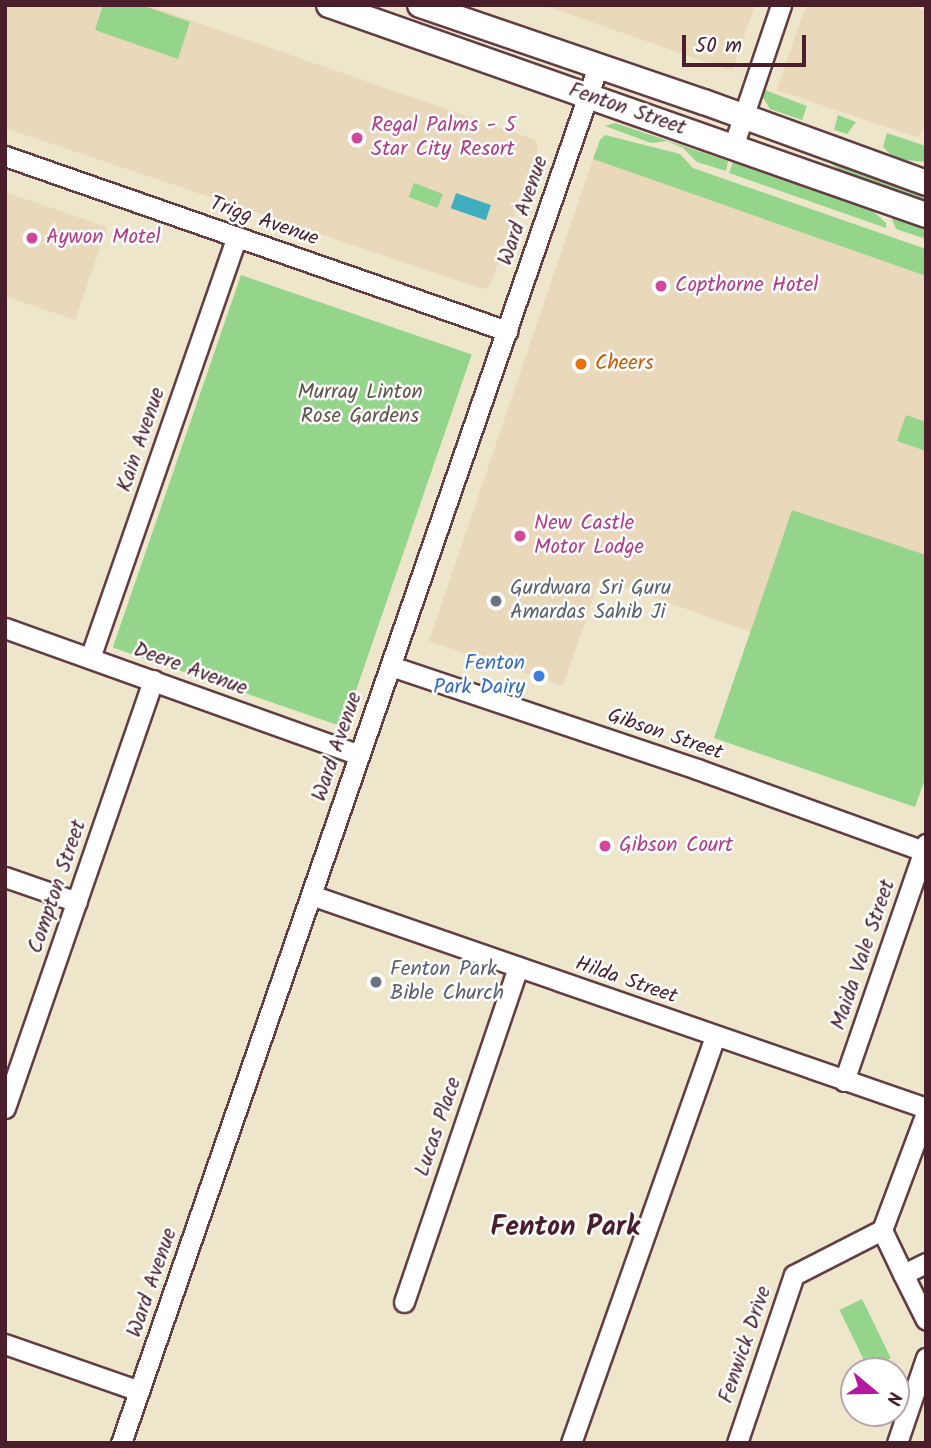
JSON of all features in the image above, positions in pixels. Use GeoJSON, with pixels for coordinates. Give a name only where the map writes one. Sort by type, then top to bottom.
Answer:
{"type":"FeatureCollection","features":[{"type":"Feature","properties":{"kind":"main road","name":"Fenton Street"},"geometry":{"type":"LineString","coordinates":[[329,5],[926,215]]}},
{"type":"Feature","properties":{"kind":"main road","name":"Fenton Street"},"geometry":{"type":"LineString","coordinates":[[420,5],[926,183]]}},
{"type":"Feature","properties":{"kind":"street"},"geometry":{"type":"LineString","coordinates":[[733,147],[781,5]]}},
{"type":"Feature","properties":{"kind":"street","name":"Ward Avenue"},"geometry":{"type":"LineString","coordinates":[[121,1443],[598,66]]}},
{"type":"Feature","properties":{"kind":"street","name":"Trigg Avenue"},"geometry":{"type":"LineString","coordinates":[[5,156],[507,331]]}},
{"type":"Feature","properties":{"kind":"street","name":"Kain Avenue"},"geometry":{"type":"LineString","coordinates":[[90,658],[237,237]]}},
{"type":"Feature","properties":{"kind":"street","name":"Deere Avenue"},"geometry":{"type":"LineString","coordinates":[[5,628],[359,755]]}},
{"type":"Feature","properties":{"kind":"street","name":"Gibson Street"},"geometry":{"type":"LineString","coordinates":[[391,666],[925,848]]}},
{"type":"Feature","properties":{"kind":"street","name":"Compton Street"},"geometry":{"type":"LineString","coordinates":[[6,1105],[153,680]]}},
{"type":"Feature","properties":{"kind":"street","name":"Maida Vale Street"},"geometry":{"type":"LineString","coordinates":[[844,1080],[925,848]]}},
{"type":"Feature","properties":{"kind":"street"},"geometry":{"type":"LineString","coordinates":[[5,877],[77,902]]}},
{"type":"Feature","properties":{"kind":"street","name":"Hilda Street"},"geometry":{"type":"LineString","coordinates":[[312,895],[926,1111]]}},
{"type":"Feature","properties":{"kind":"street","name":"Lucas Place"},"geometry":{"type":"LineString","coordinates":[[404,1302],[518,967]]}},
{"type":"Feature","properties":{"kind":"street"},"geometry":{"type":"LineString","coordinates":[[571,1443],[715,1036]]}},
{"type":"Feature","properties":{"kind":"street"},"geometry":{"type":"LineString","coordinates":[[926,1111],[882,1230],[926,1320]]}},
{"type":"Feature","properties":{"kind":"street","name":"Fenwick Drive"},"geometry":{"type":"LineString","coordinates":[[737,1443],[794,1275],[882,1230]]}},
{"type":"Feature","properties":{"kind":"street"},"geometry":{"type":"LineString","coordinates":[[903,1274],[926,1263]]}},
{"type":"Feature","properties":{"kind":"street"},"geometry":{"type":"LineString","coordinates":[[5,1344],[139,1391]]}},
{"type":"Feature","properties":{"kind":"street"},"geometry":{"type":"LineString","coordinates":[[897,1443],[926,1358]]}},
{"type":"Feature","properties":{"kind":"shaded area"},"geometry":{"type":"Polygon","coordinates":[[[5,5],[147,5],[535,140],[538,149],[490,286],[483,289],[5,128],[5,5]]]}},
{"type":"Feature","properties":{"kind":"shaded area"},"geometry":{"type":"Polygon","coordinates":[[[543,5],[755,5],[732,71],[543,5]]]}},
{"type":"Feature","properties":{"kind":"shaded area"},"geometry":{"type":"Polygon","coordinates":[[[806,5],[908,5],[926,11],[926,118],[919,138],[777,90],[806,5]]]}},
{"type":"Feature","properties":{"kind":"shaded area"},"geometry":{"type":"Polygon","coordinates":[[[593,159],[926,276],[926,555],[792,510],[750,632],[600,578],[563,686],[429,641],[593,159]]]}},
{"type":"Feature","properties":{"kind":"shaded area"},"geometry":{"type":"Polygon","coordinates":[[[5,192],[107,227],[75,320],[5,296],[5,192]]]}},
{"type":"Feature","properties":{"kind":"green space"},"geometry":{"type":"Polygon","coordinates":[[[103,5],[141,5],[190,22],[178,59],[95,30],[103,5]]]}},
{"type":"Feature","properties":{"kind":"green space"},"geometry":{"type":"Polygon","coordinates":[[[762,89],[807,106],[802,120],[770,109],[762,96],[762,89]]]}},
{"type":"Feature","properties":{"kind":"green space"},"geometry":{"type":"Polygon","coordinates":[[[838,115],[856,122],[847,134],[834,130],[838,115]]]}},
{"type":"Feature","properties":{"kind":"green space"},"geometry":{"type":"Polygon","coordinates":[[[615,123],[728,161],[726,171],[697,162],[683,148],[667,141],[651,143],[605,126],[615,123]]]}},
{"type":"Feature","properties":{"kind":"green space"},"geometry":{"type":"Polygon","coordinates":[[[887,133],[926,146],[926,162],[895,159],[883,147],[887,133]]]}},
{"type":"Feature","properties":{"kind":"green space"},"geometry":{"type":"Polygon","coordinates":[[[605,135],[680,154],[693,168],[926,249],[926,276],[593,159],[600,140],[605,135]]]}},
{"type":"Feature","properties":{"kind":"green space"},"geometry":{"type":"Polygon","coordinates":[[[763,136],[926,187],[926,205],[855,180],[824,159],[763,136]]]}},
{"type":"Feature","properties":{"kind":"green space"},"geometry":{"type":"Polygon","coordinates":[[[733,162],[873,211],[886,223],[886,228],[729,173],[733,162]]]}},
{"type":"Feature","properties":{"kind":"green space"},"geometry":{"type":"Polygon","coordinates":[[[414,183],[443,194],[438,208],[409,197],[414,183]]]}},
{"type":"Feature","properties":{"kind":"green space"},"geometry":{"type":"Polygon","coordinates":[[[891,217],[926,222],[926,239],[896,229],[891,217]]]}},
{"type":"Feature","properties":{"kind":"green space","name":"Murray Linton Rose Gardens"},"geometry":{"type":"Polygon","coordinates":[[[241,275],[472,354],[343,727],[113,648],[241,275]]]}},
{"type":"Feature","properties":{"kind":"green space"},"geometry":{"type":"Polygon","coordinates":[[[906,415],[926,422],[926,451],[897,441],[906,415]]]}},
{"type":"Feature","properties":{"kind":"green space"},"geometry":{"type":"Polygon","coordinates":[[[792,510],[926,555],[926,776],[915,807],[714,738],[792,510]]]}},
{"type":"Feature","properties":{"kind":"green space"},"geometry":{"type":"Polygon","coordinates":[[[862,1299],[890,1357],[862,1357],[840,1310],[862,1299]]]}},
{"type":"Feature","properties":{"kind":"water"},"geometry":{"type":"Polygon","coordinates":[[[456,193],[491,205],[486,220],[451,208],[456,193]]]}},
{"type":"Feature","properties":{"kind":"place","name":"Regal Palms - 5 Star City Resort"},"geometry":{"type":"Point","coordinates":[357,138]}},
{"type":"Feature","properties":{"kind":"place","name":"Aywon Motel"},"geometry":{"type":"Point","coordinates":[32,238]}},
{"type":"Feature","properties":{"kind":"place","name":"Copthorne Hotel"},"geometry":{"type":"Point","coordinates":[661,286]}},
{"type":"Feature","properties":{"kind":"place","name":"Cheers"},"geometry":{"type":"Point","coordinates":[581,364]}},
{"type":"Feature","properties":{"kind":"place","name":"New Castle Motor Lodge"},"geometry":{"type":"Point","coordinates":[520,536]}},
{"type":"Feature","properties":{"kind":"place","name":"Gurdwara Sri Guru Amardas Sahib Ji"},"geometry":{"type":"Point","coordinates":[496,601]}},
{"type":"Feature","properties":{"kind":"place","name":"Fenton Park Dairy"},"geometry":{"type":"Point","coordinates":[539,676]}},
{"type":"Feature","properties":{"kind":"place","name":"Gibson Court"},"geometry":{"type":"Point","coordinates":[605,846]}},
{"type":"Feature","properties":{"kind":"place","name":"Fenton Park Bible Church"},"geometry":{"type":"Point","coordinates":[376,982]}},
{"type":"Feature","properties":{"kind":"district","name":"Fenton Park"},"geometry":{"type":"Point","coordinates":[565,1228]}}]}
